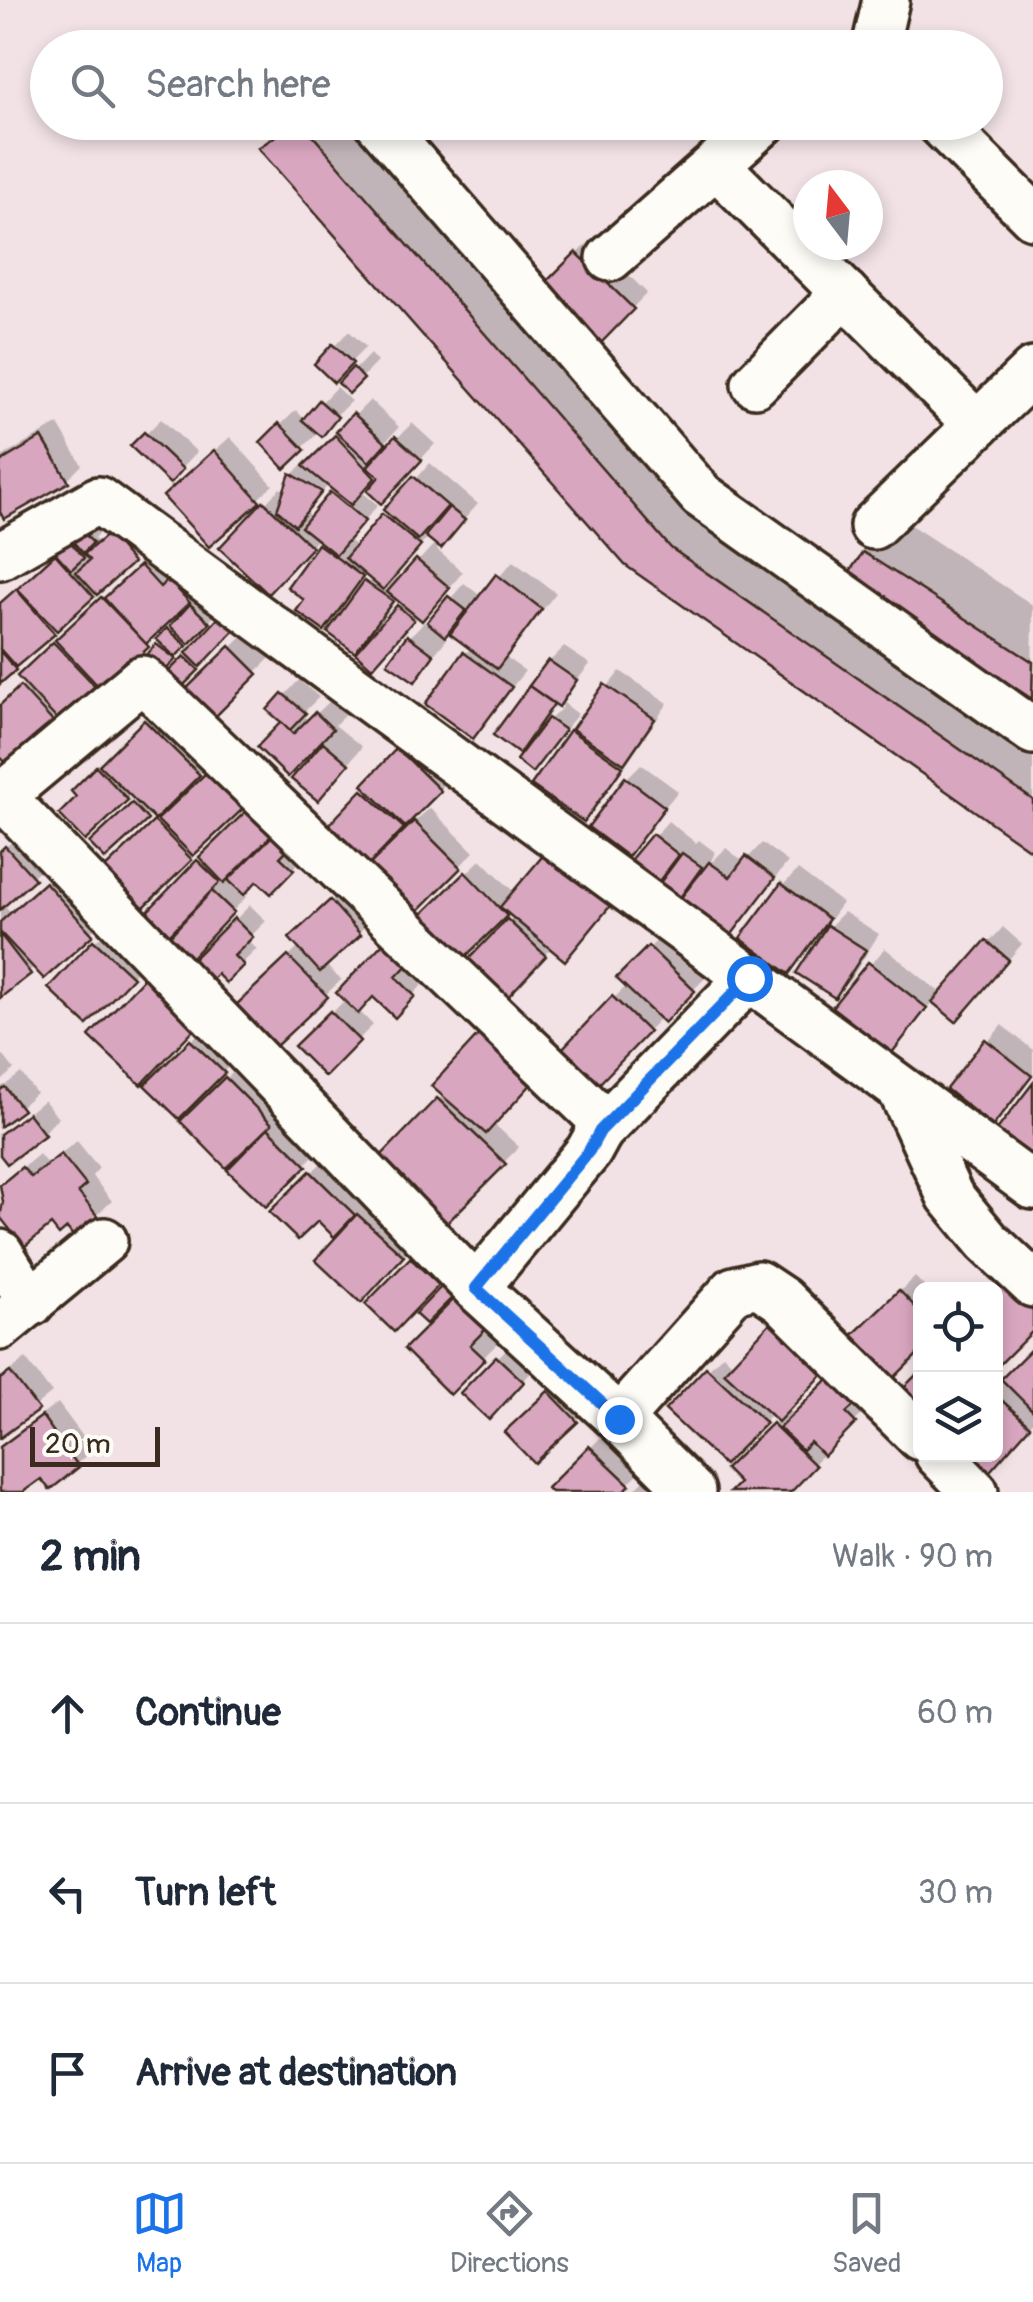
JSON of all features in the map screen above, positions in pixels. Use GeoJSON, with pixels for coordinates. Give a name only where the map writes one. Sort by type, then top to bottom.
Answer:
{"type":"FeatureCollection","features":[{"type":"Feature","properties":{"kind":"street"},"geometry":{"type":"LineString","coordinates":[[876,30],[886,0]]}},
{"type":"Feature","properties":{"kind":"street"},"geometry":{"type":"LineString","coordinates":[[394,140],[701,495],[1033,731]]}},
{"type":"Feature","properties":{"kind":"street"},"geometry":{"type":"LineString","coordinates":[[610,258],[743,140]]}},
{"type":"Feature","properties":{"kind":"street"},"geometry":{"type":"LineString","coordinates":[[957,140],[1033,216]]}},
{"type":"Feature","properties":{"kind":"street"},"geometry":{"type":"LineString","coordinates":[[716,164],[977,424]]}},
{"type":"Feature","properties":{"kind":"street"},"geometry":{"type":"LineString","coordinates":[[755,384],[845,293]]}},
{"type":"Feature","properties":{"kind":"street"},"geometry":{"type":"LineString","coordinates":[[872,526],[1033,371]]}},
{"type":"Feature","properties":{"kind":"street"},"geometry":{"type":"LineString","coordinates":[[0,556],[98,500],[1033,1186]]}},
{"type":"Feature","properties":{"kind":"street"},"geometry":{"type":"LineString","coordinates":[[600,1131],[597,1115],[142,679],[1,795],[476,1288],[692,1492]]}},
{"type":"Feature","properties":{"kind":"street"},"geometry":{"type":"LineString","coordinates":[[476,1288],[589,1151],[600,1131],[749,978]]}},
{"type":"Feature","properties":{"kind":"street"},"geometry":{"type":"LineString","coordinates":[[900,1088],[950,1196],[988,1242],[1033,1284]]}},
{"type":"Feature","properties":{"kind":"street"},"geometry":{"type":"LineString","coordinates":[[0,1254],[16,1315],[104,1241]]}},
{"type":"Feature","properties":{"kind":"street"},"geometry":{"type":"LineString","coordinates":[[619,1419],[734,1290],[758,1284],[782,1300],[913,1430]]}},
{"type":"Feature","properties":{"kind":"street"},"geometry":{"type":"LineString","coordinates":[[946,1462],[975,1492]]}},
{"type":"Feature","properties":{"kind":"building"},"geometry":{"type":"Polygon","coordinates":[[[270,140],[317,140],[671,548],[1033,800],[1033,852],[625,565],[258,148],[270,140]]]}},
{"type":"Feature","properties":{"kind":"building"},"geometry":{"type":"Polygon","coordinates":[[[576,252],[634,309],[600,344],[541,287],[576,252]]]}},
{"type":"Feature","properties":{"kind":"building"},"geometry":{"type":"Polygon","coordinates":[[[332,344],[353,363],[334,383],[314,364],[332,344]]]}},
{"type":"Feature","properties":{"kind":"building"},"geometry":{"type":"Polygon","coordinates":[[[353,367],[364,379],[349,394],[338,383],[353,367]]]}},
{"type":"Feature","properties":{"kind":"building"},"geometry":{"type":"Polygon","coordinates":[[[319,400],[338,417],[322,437],[302,420],[319,400]]]}},
{"type":"Feature","properties":{"kind":"building"},"geometry":{"type":"Polygon","coordinates":[[[353,413],[386,443],[369,462],[336,432],[353,413]]]}},
{"type":"Feature","properties":{"kind":"building"},"geometry":{"type":"Polygon","coordinates":[[[279,423],[305,450],[285,469],[260,442],[279,423]]]}},
{"type":"Feature","properties":{"kind":"building"},"geometry":{"type":"Polygon","coordinates":[[[144,432],[183,469],[170,484],[130,446],[144,432]]]}},
{"type":"Feature","properties":{"kind":"building"},"geometry":{"type":"Polygon","coordinates":[[[335,435],[375,478],[351,505],[303,466],[335,435]]]}},
{"type":"Feature","properties":{"kind":"building"},"geometry":{"type":"Polygon","coordinates":[[[395,436],[422,460],[381,504],[367,491],[379,477],[367,467],[395,436]]]}},
{"type":"Feature","properties":{"kind":"building"},"geometry":{"type":"Polygon","coordinates":[[[42,437],[69,482],[4,519],[0,512],[0,462],[42,437]]]}},
{"type":"Feature","properties":{"kind":"building"},"geometry":{"type":"Polygon","coordinates":[[[214,450],[260,502],[209,547],[163,496],[214,450]]]}},
{"type":"Feature","properties":{"kind":"building"},"geometry":{"type":"Polygon","coordinates":[[[290,473],[322,492],[295,526],[277,510],[290,473]]]}},
{"type":"Feature","properties":{"kind":"building"},"geometry":{"type":"Polygon","coordinates":[[[413,476],[448,506],[418,540],[383,510],[413,476]]]}},
{"type":"Feature","properties":{"kind":"building"},"geometry":{"type":"Polygon","coordinates":[[[330,492],[365,521],[336,555],[301,527],[330,492]]]}},
{"type":"Feature","properties":{"kind":"building"},"geometry":{"type":"Polygon","coordinates":[[[263,501],[312,547],[268,594],[219,548],[263,501]]]}},
{"type":"Feature","properties":{"kind":"building"},"geometry":{"type":"Polygon","coordinates":[[[449,507],[465,520],[441,549],[425,536],[449,507]]]}},
{"type":"Feature","properties":{"kind":"building"},"geometry":{"type":"Polygon","coordinates":[[[382,514],[421,546],[383,590],[345,558],[382,514]]]}},
{"type":"Feature","properties":{"kind":"building"},"geometry":{"type":"Polygon","coordinates":[[[78,527],[93,543],[83,553],[68,536],[78,527]]]}},
{"type":"Feature","properties":{"kind":"building"},"geometry":{"type":"Polygon","coordinates":[[[108,534],[133,563],[97,595],[76,572],[90,560],[84,554],[108,534]]]}},
{"type":"Feature","properties":{"kind":"building"},"geometry":{"type":"Polygon","coordinates":[[[66,537],[84,558],[71,570],[52,549],[66,537]]]}},
{"type":"Feature","properties":{"kind":"building"},"geometry":{"type":"Polygon","coordinates":[[[318,544],[363,577],[324,631],[296,611],[304,600],[287,587],[318,544]]]}},
{"type":"Feature","properties":{"kind":"building"},"geometry":{"type":"Polygon","coordinates":[[[863,552],[1033,662],[1032,699],[846,577],[863,552]]]}},
{"type":"Feature","properties":{"kind":"building"},"geometry":{"type":"Polygon","coordinates":[[[55,554],[94,597],[57,631],[17,589],[55,554]]]}},
{"type":"Feature","properties":{"kind":"building"},"geometry":{"type":"Polygon","coordinates":[[[416,559],[450,588],[422,621],[387,592],[416,559]]]}},
{"type":"Feature","properties":{"kind":"building"},"geometry":{"type":"Polygon","coordinates":[[[140,565],[160,587],[168,579],[190,603],[146,644],[104,598],[140,565]]]}},
{"type":"Feature","properties":{"kind":"building"},"geometry":{"type":"Polygon","coordinates":[[[496,574],[542,609],[497,669],[450,634],[496,574]]]}},
{"type":"Feature","properties":{"kind":"building"},"geometry":{"type":"Polygon","coordinates":[[[364,581],[393,601],[355,653],[327,632],[364,581]]]}},
{"type":"Feature","properties":{"kind":"building"},"geometry":{"type":"Polygon","coordinates":[[[16,589],[55,634],[16,667],[0,649],[0,603],[16,589]]]}},
{"type":"Feature","properties":{"kind":"building"},"geometry":{"type":"Polygon","coordinates":[[[448,596],[466,610],[445,637],[427,622],[448,596]]]}},
{"type":"Feature","properties":{"kind":"building"},"geometry":{"type":"Polygon","coordinates":[[[101,597],[149,647],[103,691],[55,640],[101,597]]]}},
{"type":"Feature","properties":{"kind":"building"},"geometry":{"type":"Polygon","coordinates":[[[190,604],[210,623],[189,644],[170,626],[190,604]]]}},
{"type":"Feature","properties":{"kind":"building"},"geometry":{"type":"Polygon","coordinates":[[[397,605],[414,620],[372,668],[355,653],[397,605]]]}},
{"type":"Feature","properties":{"kind":"building"},"geometry":{"type":"Polygon","coordinates":[[[224,612],[239,626],[200,667],[186,653],[224,612]]]}},
{"type":"Feature","properties":{"kind":"building"},"geometry":{"type":"Polygon","coordinates":[[[167,628],[187,646],[175,657],[156,639],[167,628]]]}},
{"type":"Feature","properties":{"kind":"building"},"geometry":{"type":"Polygon","coordinates":[[[407,635],[434,655],[415,682],[387,663],[407,635]]]}},
{"type":"Feature","properties":{"kind":"building"},"geometry":{"type":"Polygon","coordinates":[[[53,642],[101,692],[64,727],[17,676],[53,642]]]}},
{"type":"Feature","properties":{"kind":"building"},"geometry":{"type":"Polygon","coordinates":[[[156,644],[176,659],[164,672],[146,656],[156,644]]]}},
{"type":"Feature","properties":{"kind":"building"},"geometry":{"type":"Polygon","coordinates":[[[230,646],[258,674],[210,722],[181,694],[230,646]]]}},
{"type":"Feature","properties":{"kind":"building"},"geometry":{"type":"Polygon","coordinates":[[[0,651],[16,670],[0,684],[0,651]]]}},
{"type":"Feature","properties":{"kind":"building"},"geometry":{"type":"Polygon","coordinates":[[[463,652],[512,687],[473,739],[425,704],[463,652]]]}},
{"type":"Feature","properties":{"kind":"building"},"geometry":{"type":"Polygon","coordinates":[[[184,656],[199,670],[181,688],[166,674],[184,656]]]}},
{"type":"Feature","properties":{"kind":"building"},"geometry":{"type":"Polygon","coordinates":[[[548,660],[577,680],[559,707],[529,686],[548,660]]]}},
{"type":"Feature","properties":{"kind":"building"},"geometry":{"type":"Polygon","coordinates":[[[604,684],[655,719],[624,764],[572,729],[604,684]]]}},
{"type":"Feature","properties":{"kind":"building"},"geometry":{"type":"Polygon","coordinates":[[[20,686],[54,723],[8,765],[0,757],[0,705],[20,686]]]}},
{"type":"Feature","properties":{"kind":"building"},"geometry":{"type":"Polygon","coordinates":[[[529,686],[554,704],[519,754],[493,735],[529,686]]]}},
{"type":"Feature","properties":{"kind":"building"},"geometry":{"type":"Polygon","coordinates":[[[282,693],[306,713],[290,730],[267,710],[282,693]]]}},
{"type":"Feature","properties":{"kind":"building"},"geometry":{"type":"Polygon","coordinates":[[[315,712],[333,729],[288,777],[257,747],[281,722],[293,734],[315,712]]]}},
{"type":"Feature","properties":{"kind":"building"},"geometry":{"type":"Polygon","coordinates":[[[548,718],[565,730],[532,773],[516,760],[548,718]]]}},
{"type":"Feature","properties":{"kind":"building"},"geometry":{"type":"Polygon","coordinates":[[[144,720],[200,775],[155,820],[99,765],[144,720]]]}},
{"type":"Feature","properties":{"kind":"building"},"geometry":{"type":"Polygon","coordinates":[[[570,730],[623,767],[584,822],[531,785],[570,730]]]}},
{"type":"Feature","properties":{"kind":"building"},"geometry":{"type":"Polygon","coordinates":[[[323,742],[349,764],[318,801],[291,779],[323,742]]]}},
{"type":"Feature","properties":{"kind":"building"},"geometry":{"type":"Polygon","coordinates":[[[397,748],[441,791],[405,827],[362,785],[397,748]]]}},
{"type":"Feature","properties":{"kind":"building"},"geometry":{"type":"Polygon","coordinates":[[[96,766],[128,800],[85,841],[59,814],[76,797],[71,791],[96,766]]]}},
{"type":"Feature","properties":{"kind":"building"},"geometry":{"type":"Polygon","coordinates":[[[210,769],[246,806],[193,856],[157,820],[210,769]]]}},
{"type":"Feature","properties":{"kind":"building"},"geometry":{"type":"Polygon","coordinates":[[[625,777],[665,807],[628,857],[588,827],[625,777]]]}},
{"type":"Feature","properties":{"kind":"building"},"geometry":{"type":"Polygon","coordinates":[[[362,790],[404,828],[365,869],[323,831],[362,790]]]}},
{"type":"Feature","properties":{"kind":"building"},"geometry":{"type":"Polygon","coordinates":[[[132,803],[148,820],[105,859],[89,843],[132,803]]]}},
{"type":"Feature","properties":{"kind":"building"},"geometry":{"type":"Polygon","coordinates":[[[248,809],[273,834],[224,883],[199,857],[248,809]]]}},
{"type":"Feature","properties":{"kind":"building"},"geometry":{"type":"Polygon","coordinates":[[[154,821],[192,860],[138,913],[99,874],[154,821]]]}},
{"type":"Feature","properties":{"kind":"building"},"geometry":{"type":"Polygon","coordinates":[[[414,821],[461,868],[412,917],[365,869],[414,821]]]}},
{"type":"Feature","properties":{"kind":"building"},"geometry":{"type":"Polygon","coordinates":[[[278,830],[293,844],[280,857],[294,870],[271,894],[257,881],[244,895],[228,880],[278,830]]]}},
{"type":"Feature","properties":{"kind":"building"},"geometry":{"type":"Polygon","coordinates":[[[652,834],[679,855],[659,881],[631,859],[652,834]]]}},
{"type":"Feature","properties":{"kind":"building"},"geometry":{"type":"Polygon","coordinates":[[[5,846],[35,879],[0,910],[0,851],[5,846]]]}},
{"type":"Feature","properties":{"kind":"building"},"geometry":{"type":"Polygon","coordinates":[[[546,852],[611,905],[565,961],[500,907],[546,852]]]}},
{"type":"Feature","properties":{"kind":"building"},"geometry":{"type":"Polygon","coordinates":[[[682,853],[702,867],[679,899],[659,884],[682,853]]]}},
{"type":"Feature","properties":{"kind":"building"},"geometry":{"type":"Polygon","coordinates":[[[746,856],[775,878],[726,942],[676,904],[709,862],[730,877],[746,856]]]}},
{"type":"Feature","properties":{"kind":"building"},"geometry":{"type":"Polygon","coordinates":[[[197,860],[220,882],[166,938],[143,916],[197,860]]]}},
{"type":"Feature","properties":{"kind":"building"},"geometry":{"type":"Polygon","coordinates":[[[465,872],[507,916],[463,959],[420,916],[465,872]]]}},
{"type":"Feature","properties":{"kind":"building"},"geometry":{"type":"Polygon","coordinates":[[[45,882],[93,935],[44,979],[0,932],[0,922],[45,882]]]}},
{"type":"Feature","properties":{"kind":"building"},"geometry":{"type":"Polygon","coordinates":[[[781,883],[829,919],[789,974],[740,938],[781,883]]]}},
{"type":"Feature","properties":{"kind":"building"},"geometry":{"type":"Polygon","coordinates":[[[212,891],[234,912],[190,959],[167,939],[212,891]]]}},
{"type":"Feature","properties":{"kind":"building"},"geometry":{"type":"Polygon","coordinates":[[[330,900],[361,935],[320,972],[289,938],[330,900]]]}},
{"type":"Feature","properties":{"kind":"building"},"geometry":{"type":"Polygon","coordinates":[[[234,918],[253,937],[234,956],[244,965],[226,983],[217,974],[205,986],[185,967],[234,918]]]}},
{"type":"Feature","properties":{"kind":"building"},"geometry":{"type":"Polygon","coordinates":[[[507,919],[546,956],[504,1001],[464,964],[507,919]]]}},
{"type":"Feature","properties":{"kind":"building"},"geometry":{"type":"Polygon","coordinates":[[[827,925],[866,950],[835,998],[796,973],[827,925]]]}},
{"type":"Feature","properties":{"kind":"building"},"geometry":{"type":"Polygon","coordinates":[[[0,934],[31,974],[0,998],[0,934]]]}},
{"type":"Feature","properties":{"kind":"building"},"geometry":{"type":"Polygon","coordinates":[[[93,940],[133,977],[87,1025],[48,988],[93,940]]]}},
{"type":"Feature","properties":{"kind":"building"},"geometry":{"type":"Polygon","coordinates":[[[986,940],[1009,960],[956,1022],[932,1002],[986,940]]]}},
{"type":"Feature","properties":{"kind":"building"},"geometry":{"type":"Polygon","coordinates":[[[385,941],[409,963],[396,977],[415,996],[395,1018],[373,997],[358,1014],[336,993],[385,941]]]}},
{"type":"Feature","properties":{"kind":"building"},"geometry":{"type":"Polygon","coordinates":[[[648,946],[695,991],[664,1023],[616,978],[648,946]]]}},
{"type":"Feature","properties":{"kind":"building"},"geometry":{"type":"Polygon","coordinates":[[[288,956],[328,997],[274,1048],[235,1006],[288,956]]]}},
{"type":"Feature","properties":{"kind":"building"},"geometry":{"type":"Polygon","coordinates":[[[868,962],[927,1008],[891,1054],[832,1007],[868,962]]]}},
{"type":"Feature","properties":{"kind":"building"},"geometry":{"type":"Polygon","coordinates":[[[144,978],[196,1027],[141,1085],[89,1036],[144,978]]]}},
{"type":"Feature","properties":{"kind":"building"},"geometry":{"type":"Polygon","coordinates":[[[612,996],[649,1032],[599,1084],[562,1049],[612,996]]]}},
{"type":"Feature","properties":{"kind":"building"},"geometry":{"type":"Polygon","coordinates":[[[330,1011],[360,1041],[325,1077],[294,1046],[330,1011]]]}},
{"type":"Feature","properties":{"kind":"building"},"geometry":{"type":"Polygon","coordinates":[[[481,1032],[535,1080],[486,1134],[431,1086],[481,1032]]]}},
{"type":"Feature","properties":{"kind":"building"},"geometry":{"type":"Polygon","coordinates":[[[985,1039],[1032,1076],[993,1126],[946,1089],[985,1039]]]}},
{"type":"Feature","properties":{"kind":"building"},"geometry":{"type":"Polygon","coordinates":[[[190,1040],[225,1073],[179,1119],[144,1085],[190,1040]]]}},
{"type":"Feature","properties":{"kind":"building"},"geometry":{"type":"Polygon","coordinates":[[[225,1077],[272,1124],[226,1168],[180,1121],[225,1077]]]}},
{"type":"Feature","properties":{"kind":"building"},"geometry":{"type":"Polygon","coordinates":[[[1033,1083],[1033,1159],[996,1131],[1033,1083]]]}},
{"type":"Feature","properties":{"kind":"building"},"geometry":{"type":"Polygon","coordinates":[[[5,1087],[23,1110],[0,1127],[0,1090],[5,1087]]]}},
{"type":"Feature","properties":{"kind":"building"},"geometry":{"type":"Polygon","coordinates":[[[437,1098],[506,1164],[444,1226],[376,1161],[437,1098]]]}},
{"type":"Feature","properties":{"kind":"building"},"geometry":{"type":"Polygon","coordinates":[[[28,1113],[45,1135],[7,1164],[0,1155],[0,1134],[28,1113]]]}},
{"type":"Feature","properties":{"kind":"building"},"geometry":{"type":"Polygon","coordinates":[[[268,1128],[307,1166],[266,1207],[227,1170],[268,1128]]]}},
{"type":"Feature","properties":{"kind":"building"},"geometry":{"type":"Polygon","coordinates":[[[61,1154],[86,1185],[78,1192],[99,1218],[74,1237],[67,1228],[59,1235],[51,1225],[24,1247],[0,1217],[0,1185],[22,1167],[31,1177],[61,1154]]]}},
{"type":"Feature","properties":{"kind":"building"},"geometry":{"type":"Polygon","coordinates":[[[310,1171],[355,1215],[334,1237],[318,1221],[298,1240],[269,1212],[310,1171]]]}},
{"type":"Feature","properties":{"kind":"building"},"geometry":{"type":"Polygon","coordinates":[[[357,1214],[404,1256],[361,1303],[315,1260],[357,1214]]]}},
{"type":"Feature","properties":{"kind":"building"},"geometry":{"type":"Polygon","coordinates":[[[410,1258],[439,1285],[394,1332],[365,1304],[410,1258]]]}},
{"type":"Feature","properties":{"kind":"building"},"geometry":{"type":"Polygon","coordinates":[[[1003,1281],[1033,1310],[1033,1331],[1003,1361],[1003,1282],[1003,1281]]]}},
{"type":"Feature","properties":{"kind":"building"},"geometry":{"type":"Polygon","coordinates":[[[442,1286],[453,1297],[426,1324],[415,1314],[442,1286]]]}},
{"type":"Feature","properties":{"kind":"building"},"geometry":{"type":"Polygon","coordinates":[[[899,1290],[913,1305],[913,1359],[885,1387],[842,1345],[899,1290]]]}},
{"type":"Feature","properties":{"kind":"building"},"geometry":{"type":"Polygon","coordinates":[[[456,1297],[487,1328],[470,1345],[485,1359],[450,1395],[404,1349],[456,1297]]]}},
{"type":"Feature","properties":{"kind":"building"},"geometry":{"type":"Polygon","coordinates":[[[770,1323],[824,1373],[778,1422],[724,1372],[770,1323]]]}},
{"type":"Feature","properties":{"kind":"building"},"geometry":{"type":"Polygon","coordinates":[[[1033,1347],[1033,1411],[1003,1381],[1033,1347]]]}},
{"type":"Feature","properties":{"kind":"building"},"geometry":{"type":"Polygon","coordinates":[[[496,1356],[524,1382],[489,1420],[460,1393],[496,1356]]]}},
{"type":"Feature","properties":{"kind":"building"},"geometry":{"type":"Polygon","coordinates":[[[706,1367],[766,1423],[724,1465],[665,1410],[706,1367]]]}},
{"type":"Feature","properties":{"kind":"building"},"geometry":{"type":"Polygon","coordinates":[[[10,1372],[39,1410],[0,1438],[0,1379],[10,1372]]]}},
{"type":"Feature","properties":{"kind":"building"},"geometry":{"type":"Polygon","coordinates":[[[829,1378],[856,1404],[846,1413],[856,1423],[824,1456],[810,1442],[802,1450],[779,1428],[829,1378]]]}},
{"type":"Feature","properties":{"kind":"building"},"geometry":{"type":"Polygon","coordinates":[[[913,1378],[913,1406],[899,1392],[913,1378]]]}},
{"type":"Feature","properties":{"kind":"building"},"geometry":{"type":"Polygon","coordinates":[[[548,1391],[578,1422],[534,1463],[504,1432],[548,1391]]]}},
{"type":"Feature","properties":{"kind":"building"},"geometry":{"type":"Polygon","coordinates":[[[1003,1401],[1030,1426],[1003,1456],[1003,1401]]]}},
{"type":"Feature","properties":{"kind":"building"},"geometry":{"type":"Polygon","coordinates":[[[42,1416],[79,1467],[50,1490],[41,1479],[23,1492],[0,1492],[0,1447],[42,1416]]]}},
{"type":"Feature","properties":{"kind":"building"},"geometry":{"type":"Polygon","coordinates":[[[772,1423],[816,1466],[791,1492],[730,1492],[739,1483],[725,1469],[772,1423]]]}},
{"type":"Feature","properties":{"kind":"building"},"geometry":{"type":"Polygon","coordinates":[[[589,1446],[630,1485],[623,1492],[551,1492],[547,1488],[589,1446]]]}},
{"type":"Feature","properties":{"kind":"building"},"geometry":{"type":"Polygon","coordinates":[[[965,1462],[998,1462],[983,1479],[965,1462]]]}},
{"type":"Feature","properties":{"kind":"route"},"geometry":{"type":"LineString","coordinates":[[619,1419],[476,1288],[589,1151],[600,1131],[749,978]]}}]}
